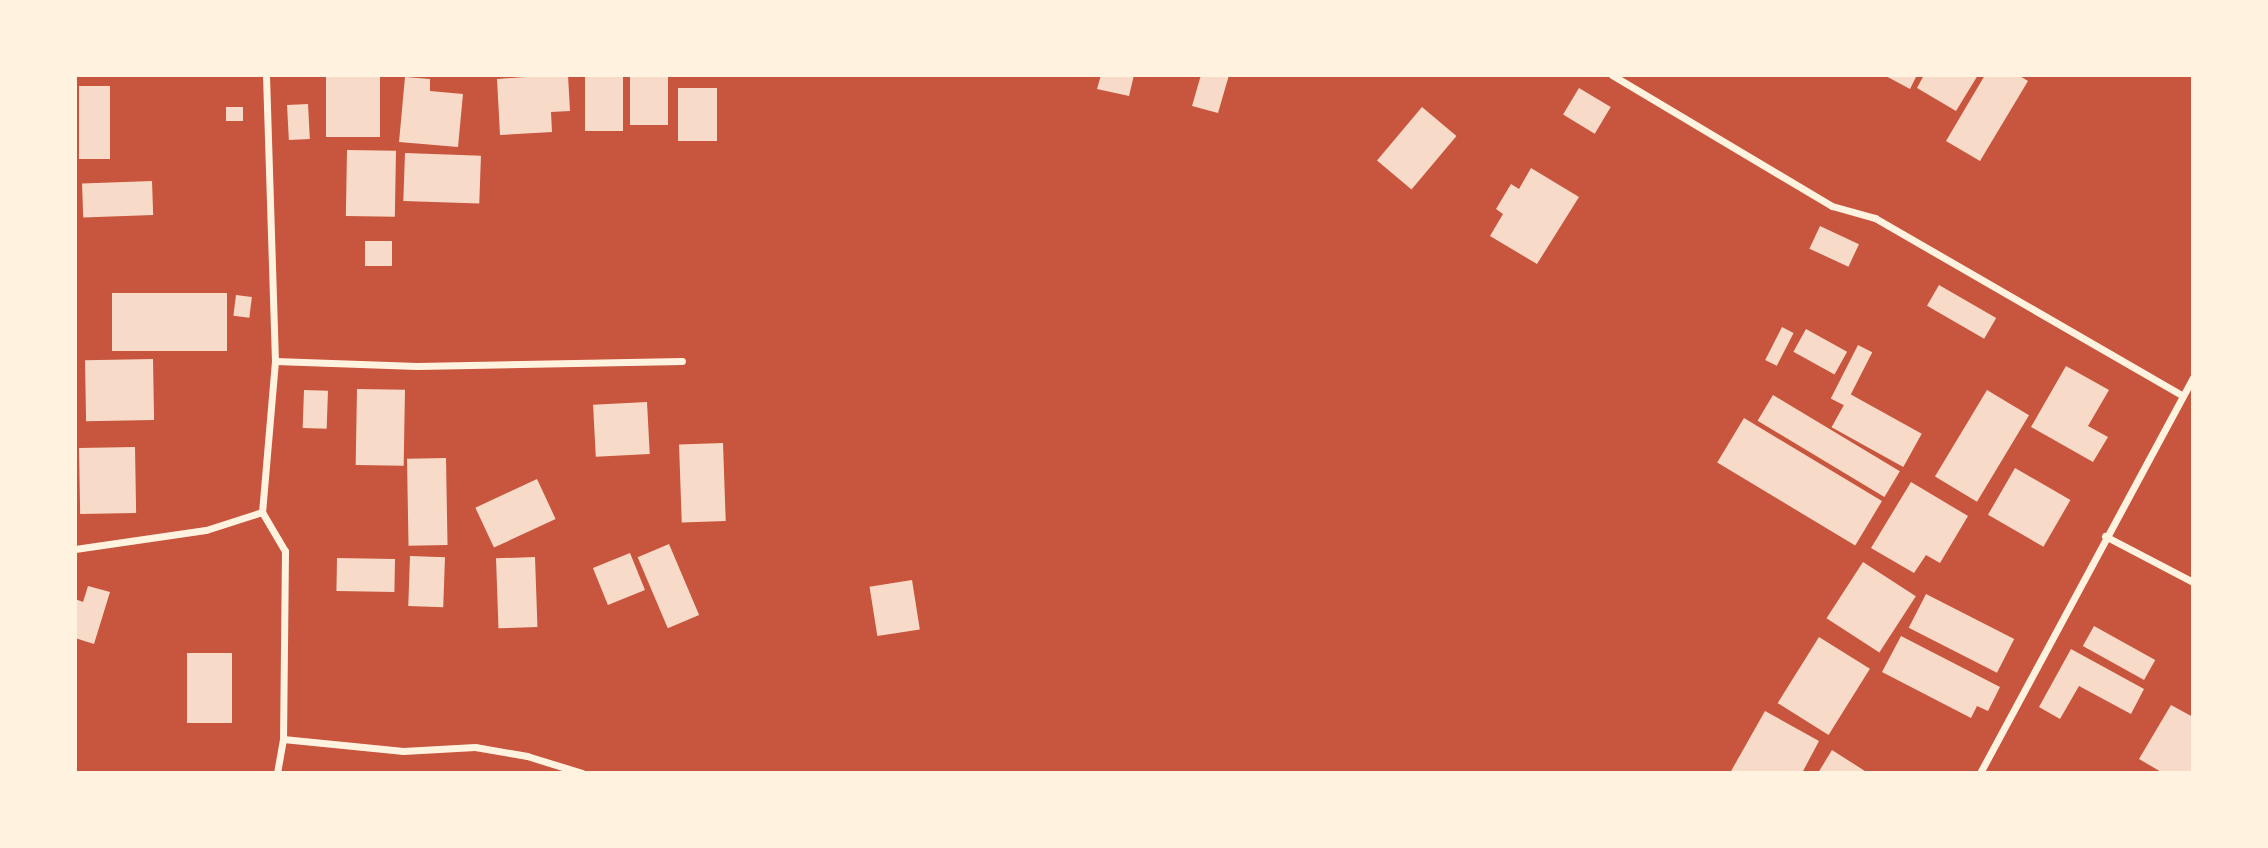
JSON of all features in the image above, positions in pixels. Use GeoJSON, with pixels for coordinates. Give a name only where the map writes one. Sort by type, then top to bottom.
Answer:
{"type":"FeatureCollection","features":[{"type":"Feature","properties":{"kind":"street"},"geometry":{"type":"LineString","coordinates":[[266,75],[275,361],[262,512],[285,551],[282,739],[277,773]]}},
{"type":"Feature","properties":{"kind":"street"},"geometry":{"type":"LineString","coordinates":[[1612,75],[1832,206],[1875,218],[2181,395]]}},
{"type":"Feature","properties":{"kind":"street"},"geometry":{"type":"LineString","coordinates":[[275,361],[417,366],[682,361]]}},
{"type":"Feature","properties":{"kind":"street"},"geometry":{"type":"LineString","coordinates":[[1980,773],[2105,536],[2193,377]]}},
{"type":"Feature","properties":{"kind":"street"},"geometry":{"type":"LineString","coordinates":[[75,549],[206,530],[262,512]]}},
{"type":"Feature","properties":{"kind":"street"},"geometry":{"type":"LineString","coordinates":[[2105,536],[2193,582]]}},
{"type":"Feature","properties":{"kind":"street"},"geometry":{"type":"LineString","coordinates":[[282,739],[403,751],[475,747],[527,756],[582,773]]}},
{"type":"Feature","properties":{"kind":"building"},"geometry":{"type":"Polygon","coordinates":[[[326,75],[380,75],[380,137],[326,137],[326,75]]]}},
{"type":"Feature","properties":{"kind":"building"},"geometry":{"type":"Polygon","coordinates":[[[568,75],[570,111],[551,112],[552,132],[500,135],[497,79],[568,75]]]}},
{"type":"Feature","properties":{"kind":"building"},"geometry":{"type":"Polygon","coordinates":[[[585,75],[623,75],[623,131],[585,131],[585,75]]]}},
{"type":"Feature","properties":{"kind":"building"},"geometry":{"type":"Polygon","coordinates":[[[630,75],[668,75],[668,125],[630,125],[630,75]]]}},
{"type":"Feature","properties":{"kind":"building"},"geometry":{"type":"Polygon","coordinates":[[[1101,75],[1134,75],[1129,96],[1097,89],[1101,75]]]}},
{"type":"Feature","properties":{"kind":"building"},"geometry":{"type":"Polygon","coordinates":[[[1201,75],[1229,75],[1218,113],[1192,106],[1201,75]]]}},
{"type":"Feature","properties":{"kind":"building"},"geometry":{"type":"Polygon","coordinates":[[[1884,75],[1917,75],[1910,89],[1884,75]]]}},
{"type":"Feature","properties":{"kind":"building"},"geometry":{"type":"Polygon","coordinates":[[[1924,75],[1978,75],[1956,111],[1917,88],[1924,75]]]}},
{"type":"Feature","properties":{"kind":"building"},"geometry":{"type":"Polygon","coordinates":[[[1985,75],[2018,75],[2028,81],[1980,161],[1946,141],[1985,75]]]}},
{"type":"Feature","properties":{"kind":"building"},"geometry":{"type":"Polygon","coordinates":[[[405,77],[430,79],[430,91],[463,94],[458,147],[399,142],[405,77]]]}},
{"type":"Feature","properties":{"kind":"building"},"geometry":{"type":"Polygon","coordinates":[[[79,86],[110,86],[110,159],[79,159],[79,86]]]}},
{"type":"Feature","properties":{"kind":"building"},"geometry":{"type":"Polygon","coordinates":[[[678,88],[717,88],[717,141],[678,141],[678,88]]]}},
{"type":"Feature","properties":{"kind":"building"},"geometry":{"type":"Polygon","coordinates":[[[1579,88],[1611,107],[1595,134],[1563,115],[1579,88]]]}},
{"type":"Feature","properties":{"kind":"building"},"geometry":{"type":"Polygon","coordinates":[[[308,104],[310,139],[289,140],[287,105],[308,104]]]}},
{"type":"Feature","properties":{"kind":"building"},"geometry":{"type":"Polygon","coordinates":[[[226,107],[243,107],[243,121],[226,121],[226,107]]]}},
{"type":"Feature","properties":{"kind":"building"},"geometry":{"type":"Polygon","coordinates":[[[1422,107],[1456,136],[1411,190],[1377,161],[1422,107]]]}},
{"type":"Feature","properties":{"kind":"building"},"geometry":{"type":"Polygon","coordinates":[[[347,150],[396,151],[395,217],[346,216],[347,150]]]}},
{"type":"Feature","properties":{"kind":"building"},"geometry":{"type":"Polygon","coordinates":[[[405,153],[481,156],[479,204],[403,201],[405,153]]]}},
{"type":"Feature","properties":{"kind":"building"},"geometry":{"type":"Polygon","coordinates":[[[1531,168],[1579,197],[1537,264],[1490,236],[1503,214],[1496,209],[1511,184],[1519,189],[1531,168]]]}},
{"type":"Feature","properties":{"kind":"building"},"geometry":{"type":"Polygon","coordinates":[[[152,181],[153,215],[83,217],[82,183],[152,181]]]}},
{"type":"Feature","properties":{"kind":"building"},"geometry":{"type":"Polygon","coordinates":[[[1820,226],[1859,244],[1848,267],[1809,249],[1820,226]]]}},
{"type":"Feature","properties":{"kind":"building"},"geometry":{"type":"Polygon","coordinates":[[[365,241],[392,241],[392,266],[365,266],[365,241]]]}},
{"type":"Feature","properties":{"kind":"building"},"geometry":{"type":"Polygon","coordinates":[[[1939,285],[1996,318],[1984,339],[1927,306],[1939,285]]]}},
{"type":"Feature","properties":{"kind":"building"},"geometry":{"type":"Polygon","coordinates":[[[112,293],[227,293],[227,351],[112,351],[112,293]]]}},
{"type":"Feature","properties":{"kind":"building"},"geometry":{"type":"Polygon","coordinates":[[[236,295],[252,297],[249,318],[233,316],[236,295]]]}},
{"type":"Feature","properties":{"kind":"building"},"geometry":{"type":"Polygon","coordinates":[[[1782,327],[1794,333],[1777,366],[1765,360],[1782,327]]]}},
{"type":"Feature","properties":{"kind":"building"},"geometry":{"type":"Polygon","coordinates":[[[1806,329],[1847,352],[1835,375],[1793,352],[1806,329]]]}},
{"type":"Feature","properties":{"kind":"building"},"geometry":{"type":"Polygon","coordinates":[[[1858,345],[1872,352],[1845,406],[1831,398],[1858,345]]]}},
{"type":"Feature","properties":{"kind":"building"},"geometry":{"type":"Polygon","coordinates":[[[153,359],[154,420],[86,421],[85,360],[153,359]]]}},
{"type":"Feature","properties":{"kind":"building"},"geometry":{"type":"Polygon","coordinates":[[[2066,366],[2109,390],[2088,426],[2108,437],[2093,462],[2031,427],[2066,366]]]}},
{"type":"Feature","properties":{"kind":"building"},"geometry":{"type":"Polygon","coordinates":[[[357,389],[405,390],[404,466],[356,465],[357,389]]]}},
{"type":"Feature","properties":{"kind":"building"},"geometry":{"type":"Polygon","coordinates":[[[304,390],[328,391],[327,429],[303,428],[304,390]]]}},
{"type":"Feature","properties":{"kind":"building"},"geometry":{"type":"Polygon","coordinates":[[[1987,390],[2029,415],[1977,502],[1935,477],[1987,390]]]}},
{"type":"Feature","properties":{"kind":"building"},"geometry":{"type":"Polygon","coordinates":[[[1850,394],[1922,434],[1903,467],[1832,427],[1850,394]]]}},
{"type":"Feature","properties":{"kind":"building"},"geometry":{"type":"Polygon","coordinates":[[[1773,395],[1900,471],[1884,497],[1758,421],[1773,395]]]}},
{"type":"Feature","properties":{"kind":"building"},"geometry":{"type":"Polygon","coordinates":[[[647,402],[650,454],[596,457],[593,405],[647,402]]]}},
{"type":"Feature","properties":{"kind":"building"},"geometry":{"type":"Polygon","coordinates":[[[1744,418],[1882,501],[1855,545],[1717,463],[1744,418]]]}},
{"type":"Feature","properties":{"kind":"building"},"geometry":{"type":"Polygon","coordinates":[[[723,443],[726,521],[682,522],[679,445],[723,443]]]}},
{"type":"Feature","properties":{"kind":"building"},"geometry":{"type":"Polygon","coordinates":[[[135,447],[136,513],[80,514],[79,448],[135,447]]]}},
{"type":"Feature","properties":{"kind":"building"},"geometry":{"type":"Polygon","coordinates":[[[446,458],[448,545],[409,546],[407,459],[446,458]]]}},
{"type":"Feature","properties":{"kind":"building"},"geometry":{"type":"Polygon","coordinates":[[[2015,468],[2070,500],[2043,547],[1988,515],[2015,468]]]}},
{"type":"Feature","properties":{"kind":"building"},"geometry":{"type":"Polygon","coordinates":[[[537,479],[556,519],[494,548],[475,508],[537,479]]]}},
{"type":"Feature","properties":{"kind":"building"},"geometry":{"type":"Polygon","coordinates":[[[1911,482],[1968,516],[1940,563],[1926,555],[1914,573],[1871,548],[1911,482]]]}},
{"type":"Feature","properties":{"kind":"building"},"geometry":{"type":"Polygon","coordinates":[[[669,544],[699,615],[668,628],[638,557],[669,544]]]}},
{"type":"Feature","properties":{"kind":"building"},"geometry":{"type":"Polygon","coordinates":[[[630,553],[645,590],[608,605],[593,568],[630,553]]]}},
{"type":"Feature","properties":{"kind":"building"},"geometry":{"type":"Polygon","coordinates":[[[410,556],[445,557],[443,607],[408,606],[410,556]]]}},
{"type":"Feature","properties":{"kind":"building"},"geometry":{"type":"Polygon","coordinates":[[[535,557],[537,627],[498,628],[496,558],[535,557]]]}},
{"type":"Feature","properties":{"kind":"building"},"geometry":{"type":"Polygon","coordinates":[[[337,558],[395,559],[394,592],[336,591],[337,558]]]}},
{"type":"Feature","properties":{"kind":"building"},"geometry":{"type":"Polygon","coordinates":[[[1863,562],[1916,596],[1879,653],[1827,618],[1863,562]]]}},
{"type":"Feature","properties":{"kind":"building"},"geometry":{"type":"Polygon","coordinates":[[[912,580],[920,629],[877,636],[870,587],[912,580]]]}},
{"type":"Feature","properties":{"kind":"building"},"geometry":{"type":"Polygon","coordinates":[[[88,586],[110,592],[94,644],[75,638],[75,599],[83,602],[88,586]]]}},
{"type":"Feature","properties":{"kind":"building"},"geometry":{"type":"Polygon","coordinates":[[[1926,594],[2014,639],[1997,673],[1909,628],[1926,594]]]}},
{"type":"Feature","properties":{"kind":"building"},"geometry":{"type":"Polygon","coordinates":[[[2094,626],[2155,660],[2144,680],[2083,646],[2094,626]]]}},
{"type":"Feature","properties":{"kind":"building"},"geometry":{"type":"Polygon","coordinates":[[[1901,636],[2000,687],[1988,711],[1977,706],[1971,718],[1882,672],[1901,636]]]}},
{"type":"Feature","properties":{"kind":"building"},"geometry":{"type":"Polygon","coordinates":[[[1819,637],[1870,669],[1829,735],[1778,703],[1819,637]]]}},
{"type":"Feature","properties":{"kind":"building"},"geometry":{"type":"Polygon","coordinates":[[[2071,649],[2144,689],[2131,714],[2079,686],[2060,719],[2039,707],[2071,649]]]}},
{"type":"Feature","properties":{"kind":"building"},"geometry":{"type":"Polygon","coordinates":[[[187,653],[232,653],[232,723],[187,723],[187,653]]]}},
{"type":"Feature","properties":{"kind":"building"},"geometry":{"type":"Polygon","coordinates":[[[2171,705],[2193,717],[2193,773],[2163,773],[2139,759],[2171,705]]]}},
{"type":"Feature","properties":{"kind":"building"},"geometry":{"type":"Polygon","coordinates":[[[1765,711],[1819,741],[1802,773],[1730,773],[1765,711]]]}},
{"type":"Feature","properties":{"kind":"building"},"geometry":{"type":"Polygon","coordinates":[[[1832,750],[1868,773],[1818,773],[1832,750]]]}}]}
